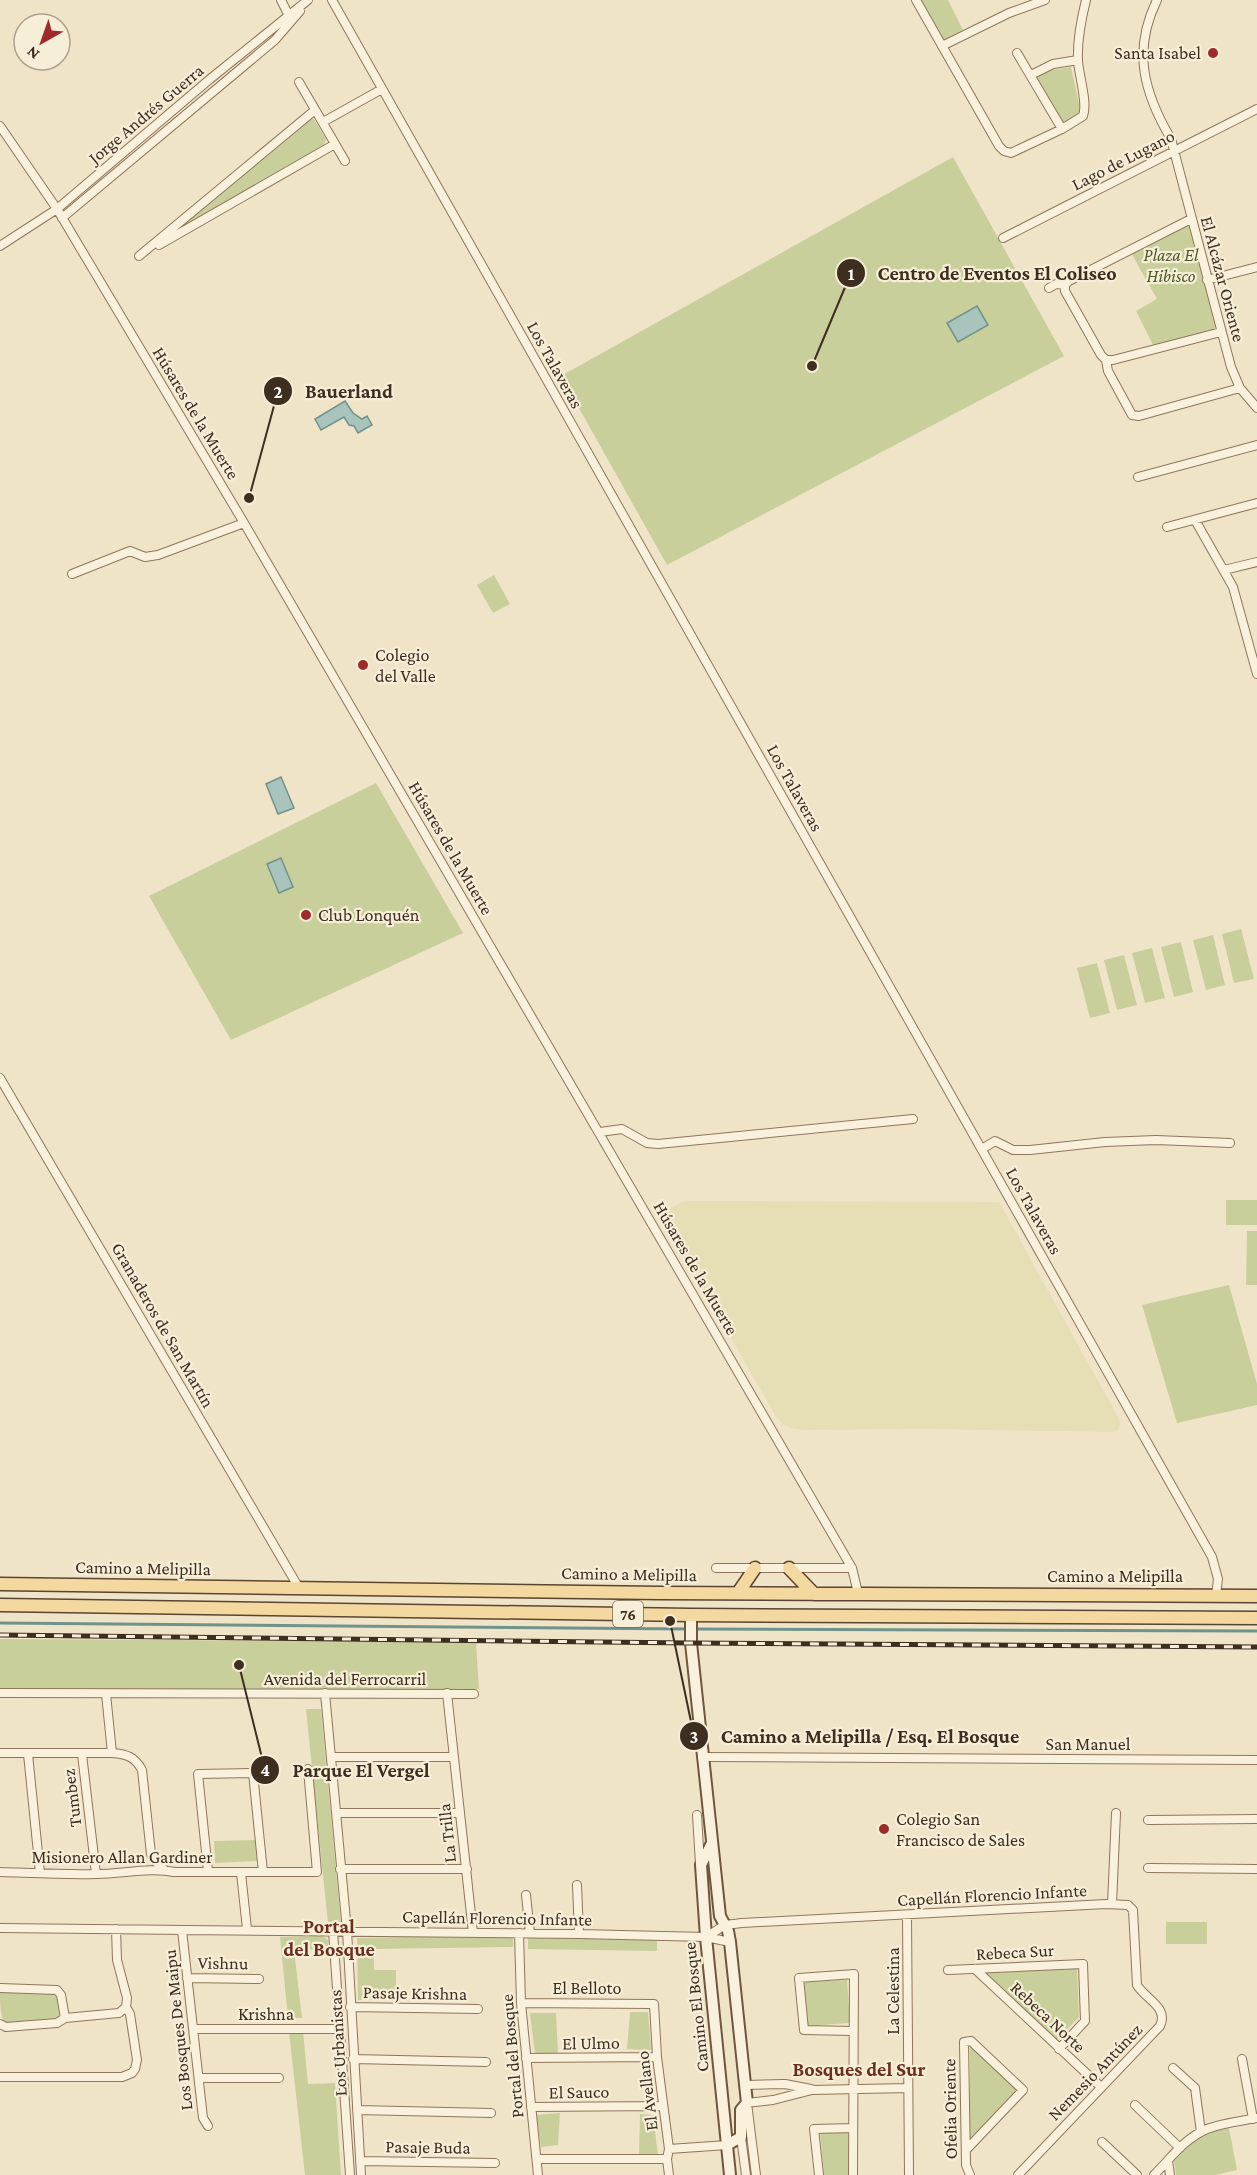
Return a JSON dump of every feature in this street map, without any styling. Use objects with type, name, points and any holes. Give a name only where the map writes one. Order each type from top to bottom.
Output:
[{"type":"main road","points":[[738,1593],[755,1568]]},
{"type":"main road","points":[[789,1568],[814,1594]]},
{"type":"main road","name":"Camino a Melipilla","points":[[0,1584],[814,1594],[1257,1596]]},
{"type":"main road","points":[[1215,1616],[1216,1595]]},
{"type":"main road","points":[[1242,1596],[1243,1618]]},
{"type":"main road","name":"76","points":[[0,1605],[691,1619],[1215,1616],[1257,1618]]},
{"type":"street","points":[[281,0],[289,16]]},
{"type":"street","name":"Jorge Andrés Guerra","points":[[0,246],[57,209],[210,79],[308,0]]},
{"type":"street","name":"Jorge Andrés Guerra","points":[[62,218],[275,40],[291,24],[308,0]]},
{"type":"street","name":"Los Talaveras","points":[[332,0],[1212,1557],[1218,1579],[1216,1595]]},
{"type":"street","points":[[916,0],[999,146],[1004,151],[1015,152],[1082,118],[1085,111],[1078,60],[1079,36],[1086,0]]},
{"type":"street","points":[[942,46],[1010,13],[1045,0]]},
{"type":"street","name":"El Alcázar Oriente","points":[[1156,0],[1146,30],[1143,51],[1144,72],[1151,100],[1171,139],[1231,367],[1240,388],[1257,408]]},
{"type":"street","points":[[1017,53],[1062,129]]},
{"type":"street","points":[[1031,75],[1053,64],[1078,60]]},
{"type":"street","points":[[299,82],[345,161]]},
{"type":"street","points":[[323,122],[382,89]]},
{"type":"street","name":"Lago de Lugano","points":[[1003,238],[1257,109]]},
{"type":"street","points":[[315,110],[139,256],[335,144]]},
{"type":"street","name":"Húsares de la Muerte","points":[[0,126],[57,209],[244,522],[852,1568],[858,1593]]},
{"type":"street","points":[[1191,219],[1069,281],[1065,285],[1065,291],[1102,357],[1106,360],[1111,361],[1221,332]]},
{"type":"street","points":[[1207,280],[1257,267]]},
{"type":"street","points":[[1049,288],[1056,284],[1065,285]]},
{"type":"street","points":[[1106,360],[1109,374],[1130,412],[1135,416],[1240,388]]},
{"type":"street","points":[[1138,477],[1257,445]]},
{"type":"street","points":[[1167,527],[1257,503]]},
{"type":"street","points":[[1195,520],[1235,594],[1257,674]]},
{"type":"street","points":[[72,574],[130,551],[145,557],[158,555],[244,522]]},
{"type":"street","points":[[1224,570],[1257,561]]},
{"type":"street","name":"Granaderos de San Martín","points":[[0,1078],[299,1588]]},
{"type":"street","points":[[600,1132],[622,1129],[647,1143],[658,1144],[912,1119]]},
{"type":"street","points":[[982,1149],[995,1141],[1013,1150],[1156,1140],[1230,1143]]},
{"type":"street","points":[[716,1568],[852,1568]]},
{"type":"street","points":[[691,1619],[702,1757],[720,1916],[730,1942],[756,2175]]},
{"type":"street","name":"Avenida del Ferrocarril","points":[[0,1693],[474,1694]]},
{"type":"street","name":"Los Urbanistas","points":[[324,1693],[347,1931],[361,2175]]},
{"type":"street","name":"La Trilla","points":[[447,1693],[473,1933]]},
{"type":"street","points":[[106,1694],[112,1753]]},
{"type":"street","points":[[0,1754],[112,1753],[129,1756],[142,1770],[151,1854],[164,1868]]},
{"type":"street","points":[[28,1754],[40,1873]]},
{"type":"street","name":"Tumbez","points":[[82,1754],[96,1874]]},
{"type":"street","points":[[331,1757],[454,1757]]},
{"type":"street","name":"San Manuel","points":[[702,1757],[1257,1760]]},
{"type":"street","name":"Misionero Allan Gardiner","points":[[0,1872],[96,1874],[154,1872],[164,1868],[174,1872],[317,1872],[308,1769]]},
{"type":"street","points":[[208,1871],[198,1774],[253,1773],[263,1872]]},
{"type":"street","points":[[336,1813],[460,1813]]},
{"type":"street","points":[[1112,1904],[1116,1813]]},
{"type":"street","name":"Camino El Bosque","points":[[697,1815],[706,1937],[730,2175]]},
{"type":"street","points":[[1148,1820],[1257,1820]]},
{"type":"street","points":[[700,1865],[712,1842]]},
{"type":"street","points":[[1148,1868],[1257,1869]]},
{"type":"street","points":[[340,1869],[466,1869]]},
{"type":"street","points":[[241,1873],[247,1929]]},
{"type":"street","points":[[577,1885],[579,1934]]},
{"type":"street","points":[[526,1895],[530,1934]]},
{"type":"street","name":"Capellán Florencio Infante","points":[[706,1937],[725,1925],[938,1912],[1112,1904],[1128,1905],[1133,1910],[1133,1914]]},
{"type":"street","name":"Nemesio Antúnez","points":[[1018,2175],[1162,2021],[1160,2009],[1137,1985],[1133,1914]]},
{"type":"street","name":"La Celestina","points":[[907,1915],[909,2175]]},
{"type":"street","name":"Capellán Florencio Infante","points":[[0,1928],[579,1934],[706,1937],[730,1942]]},
{"type":"street","points":[[0,2077],[127,2076],[135,2069],[137,2060],[130,2014],[126,2007],[127,1998],[117,1960],[116,1929]]},
{"type":"street","name":"Los Bosques De Maipu","points":[[182,1930],[203,2118],[208,2126]]},
{"type":"street","name":"Los Urbanistas","points":[[333,1931],[350,2175]]},
{"type":"street","name":"Portal del Bosque","points":[[519,1933],[521,2003],[538,2175]]},
{"type":"street","name":"Rebeca Sur","points":[[948,1970],[1083,1964],[1084,2021],[1059,2049]]},
{"type":"street","name":"Rebeca Norte","points":[[975,1969],[1101,2087]]},
{"type":"street","points":[[853,2031],[804,2031],[799,1978],[854,1974],[853,2175]]},
{"type":"street","name":"Vishnu","points":[[187,1978],[259,1979]]},
{"type":"street","points":[[0,1988],[57,1990],[61,1993],[65,2018]]},
{"type":"street","name":"El Belloto","points":[[521,2003],[654,2004]]},
{"type":"street","name":"El Avellano","points":[[654,2004],[657,2057],[669,2149],[667,2159],[669,2175]]},
{"type":"street","points":[[0,2024],[6,2027],[57,2023],[65,2018],[118,2013],[126,2007]]},
{"type":"street","name":"Pasaje Krishna","points":[[351,2007],[478,2009]]},
{"type":"street","name":"Krishna","points":[[193,2029],[339,2029]]},
{"type":"street","name":"Ofelia Oriente","points":[[966,2150],[1023,2090],[974,2042],[964,2042],[966,2168],[970,2175]]},
{"type":"street","name":"El Ulmo","points":[[526,2058],[657,2057]]},
{"type":"street","points":[[354,2059],[486,2062]]},
{"type":"street","points":[[1154,2175],[1180,2148],[1201,2132],[1216,2126],[1255,2119],[1242,2059]]},
{"type":"street","points":[[1173,2068],[1195,2088],[1201,2132]]},
{"type":"street","points":[[199,2078],[279,2078]]},
{"type":"street","points":[[746,2085],[784,2084],[812,2090]]},
{"type":"street","points":[[746,2175],[741,2137],[741,2110],[747,2103],[773,2100],[812,2090],[908,2088]]},
{"type":"street","points":[[1135,2105],[1180,2148]]},
{"type":"street","name":"El Sauco","points":[[531,2108],[663,2106]]},
{"type":"street","points":[[357,2110],[491,2113]]},
{"type":"street","points":[[819,2175],[814,2129],[853,2128]]},
{"type":"street","points":[[669,2149],[727,2145],[741,2137]]},
{"type":"street","points":[[1102,2142],[1137,2175]]},
{"type":"street","points":[[537,2159],[667,2159]]},
{"type":"street","name":"Pasaje Buda","points":[[360,2161],[495,2163]]},
{"type":"street","points":[[1168,2161],[1170,2175]]},
{"type":"shaded area","points":[[681,1202],[999,1202],[1118,1417],[1120,1424],[1118,1430],[1113,1432],[805,1430],[783,1424],[776,1416],[664,1222],[664,1212]]},
{"type":"green space","points":[[920,0],[948,0],[963,30],[941,41]]},
{"type":"green space","points":[[1071,67],[1080,108],[1078,115],[1062,125],[1036,77],[1051,70]]},
{"type":"green space","points":[[308,119],[314,119],[326,139],[324,145],[173,233]]},
{"type":"green space","points":[[953,157],[1064,356],[667,565],[561,376]]},
{"type":"green space","name":"Plaza El Hibisco","points":[[1190,222],[1219,330],[1154,347],[1136,311],[1157,299],[1130,251]]},
{"type":"green space","points":[[494,575],[510,604],[493,613],[477,585]]},
{"type":"green space","name":"Club Lonquén","points":[[376,783],[463,933],[231,1040],[149,896]]},
{"type":"green space","points":[[1241,929],[1254,979],[1234,983],[1222,934]]},
{"type":"green space","points":[[1213,935],[1225,985],[1206,990],[1193,940]]},
{"type":"green space","points":[[1181,942],[1193,992],[1174,997],[1161,947]]},
{"type":"green space","points":[[1152,948],[1165,998],[1145,1003],[1132,953]]},
{"type":"green space","points":[[1124,955],[1137,1005],[1117,1010],[1104,960]]},
{"type":"green space","points":[[1097,963],[1110,1013],[1090,1018],[1077,968]]},
{"type":"green space","points":[[1226,1200],[1257,1200],[1257,1225],[1226,1225]]},
{"type":"green space","points":[[1247,1231],[1257,1231],[1257,1285],[1246,1285]]},
{"type":"green space","points":[[1229,1285],[1257,1384],[1257,1405],[1177,1423],[1142,1305]]},
{"type":"green space","points":[[0,1639],[476,1642],[479,1689],[0,1689]]},
{"type":"green space","points":[[306,1709],[321,1709],[341,1925],[328,1924]]},
{"type":"green space","points":[[256,1840],[257,1861],[215,1863],[214,1841]]},
{"type":"green space","points":[[1166,1922],[1207,1922],[1207,1944],[1166,1944]]},
{"type":"green space","points":[[513,1935],[513,1947],[374,1949],[374,1970],[396,1970],[396,1999],[358,2000],[357,1938]]},
{"type":"green space","points":[[322,1936],[328,1940],[328,1949],[294,1950],[302,2018],[288,2018],[280,1937]]},
{"type":"green space","points":[[528,1937],[657,1939],[657,1951],[528,1949]]},
{"type":"green space","points":[[1077,1969],[1079,2017],[1056,2041],[984,1973]]},
{"type":"green space","points":[[847,1980],[850,2023],[806,2026],[804,1982]]},
{"type":"green space","points":[[0,1991],[56,1992],[59,1995],[61,2015],[58,2019],[5,2023],[1,2013]]},
{"type":"green space","points":[[630,2012],[648,2012],[651,2050],[627,2049]]},
{"type":"green space","points":[[530,2013],[556,2013],[558,2054],[535,2054]]},
{"type":"green space","points":[[303,2031],[308,2084],[335,2083],[341,2175],[305,2175],[289,2032]]},
{"type":"green space","points":[[970,2043],[1018,2089],[970,2139]]},
{"type":"green space","points":[[560,2113],[558,2145],[541,2147],[536,2115]]},
{"type":"green space","points":[[640,2114],[653,2115],[658,2155],[639,2155]]},
{"type":"green space","points":[[1229,2128],[1237,2170],[1215,2175],[1176,2175],[1174,2161],[1187,2148],[1204,2136]]},
{"type":"green space","points":[[820,2131],[848,2131],[848,2175],[824,2175]]},
{"type":"water","points":[[977,306],[988,325],[958,342],[947,323]]},
{"type":"water","points":[[345,401],[353,413],[362,419],[367,416],[372,425],[358,433],[344,417],[321,430],[315,419]]},
{"type":"water","points":[[281,777],[294,808],[278,814],[266,784]]},
{"type":"water","points":[[281,858],[293,887],[279,893],[267,864]]},
{"type":"waterway","points":[[0,1623],[688,1629]]},
{"type":"waterway","points":[[695,1629],[1257,1631]]},
{"type":"railway","points":[[0,1635],[1257,1647]]},
{"type":"place","name":"Santa Isabel","points":[[1213,53]]},
{"type":"place","name":"Centro de Eventos El Coliseo","points":[[812,366]]},
{"type":"place","name":"Bauerland","points":[[249,498]]},
{"type":"place","name":"Colegio del Valle","points":[[363,665]]},
{"type":"place","name":"Club Lonquén","points":[[306,915]]},
{"type":"place","name":"Camino a Melipilla / Esq. El Bosque","points":[[670,1621]]},
{"type":"place","name":"Parque El Vergel","points":[[239,1665]]},
{"type":"place","name":"Colegio San Francisco de Sales","points":[[884,1829]]},
{"type":"district","name":"Portal del Bosque","points":[[329,1938]]},
{"type":"district","name":"Bosques del Sur","points":[[859,2069]]}]
